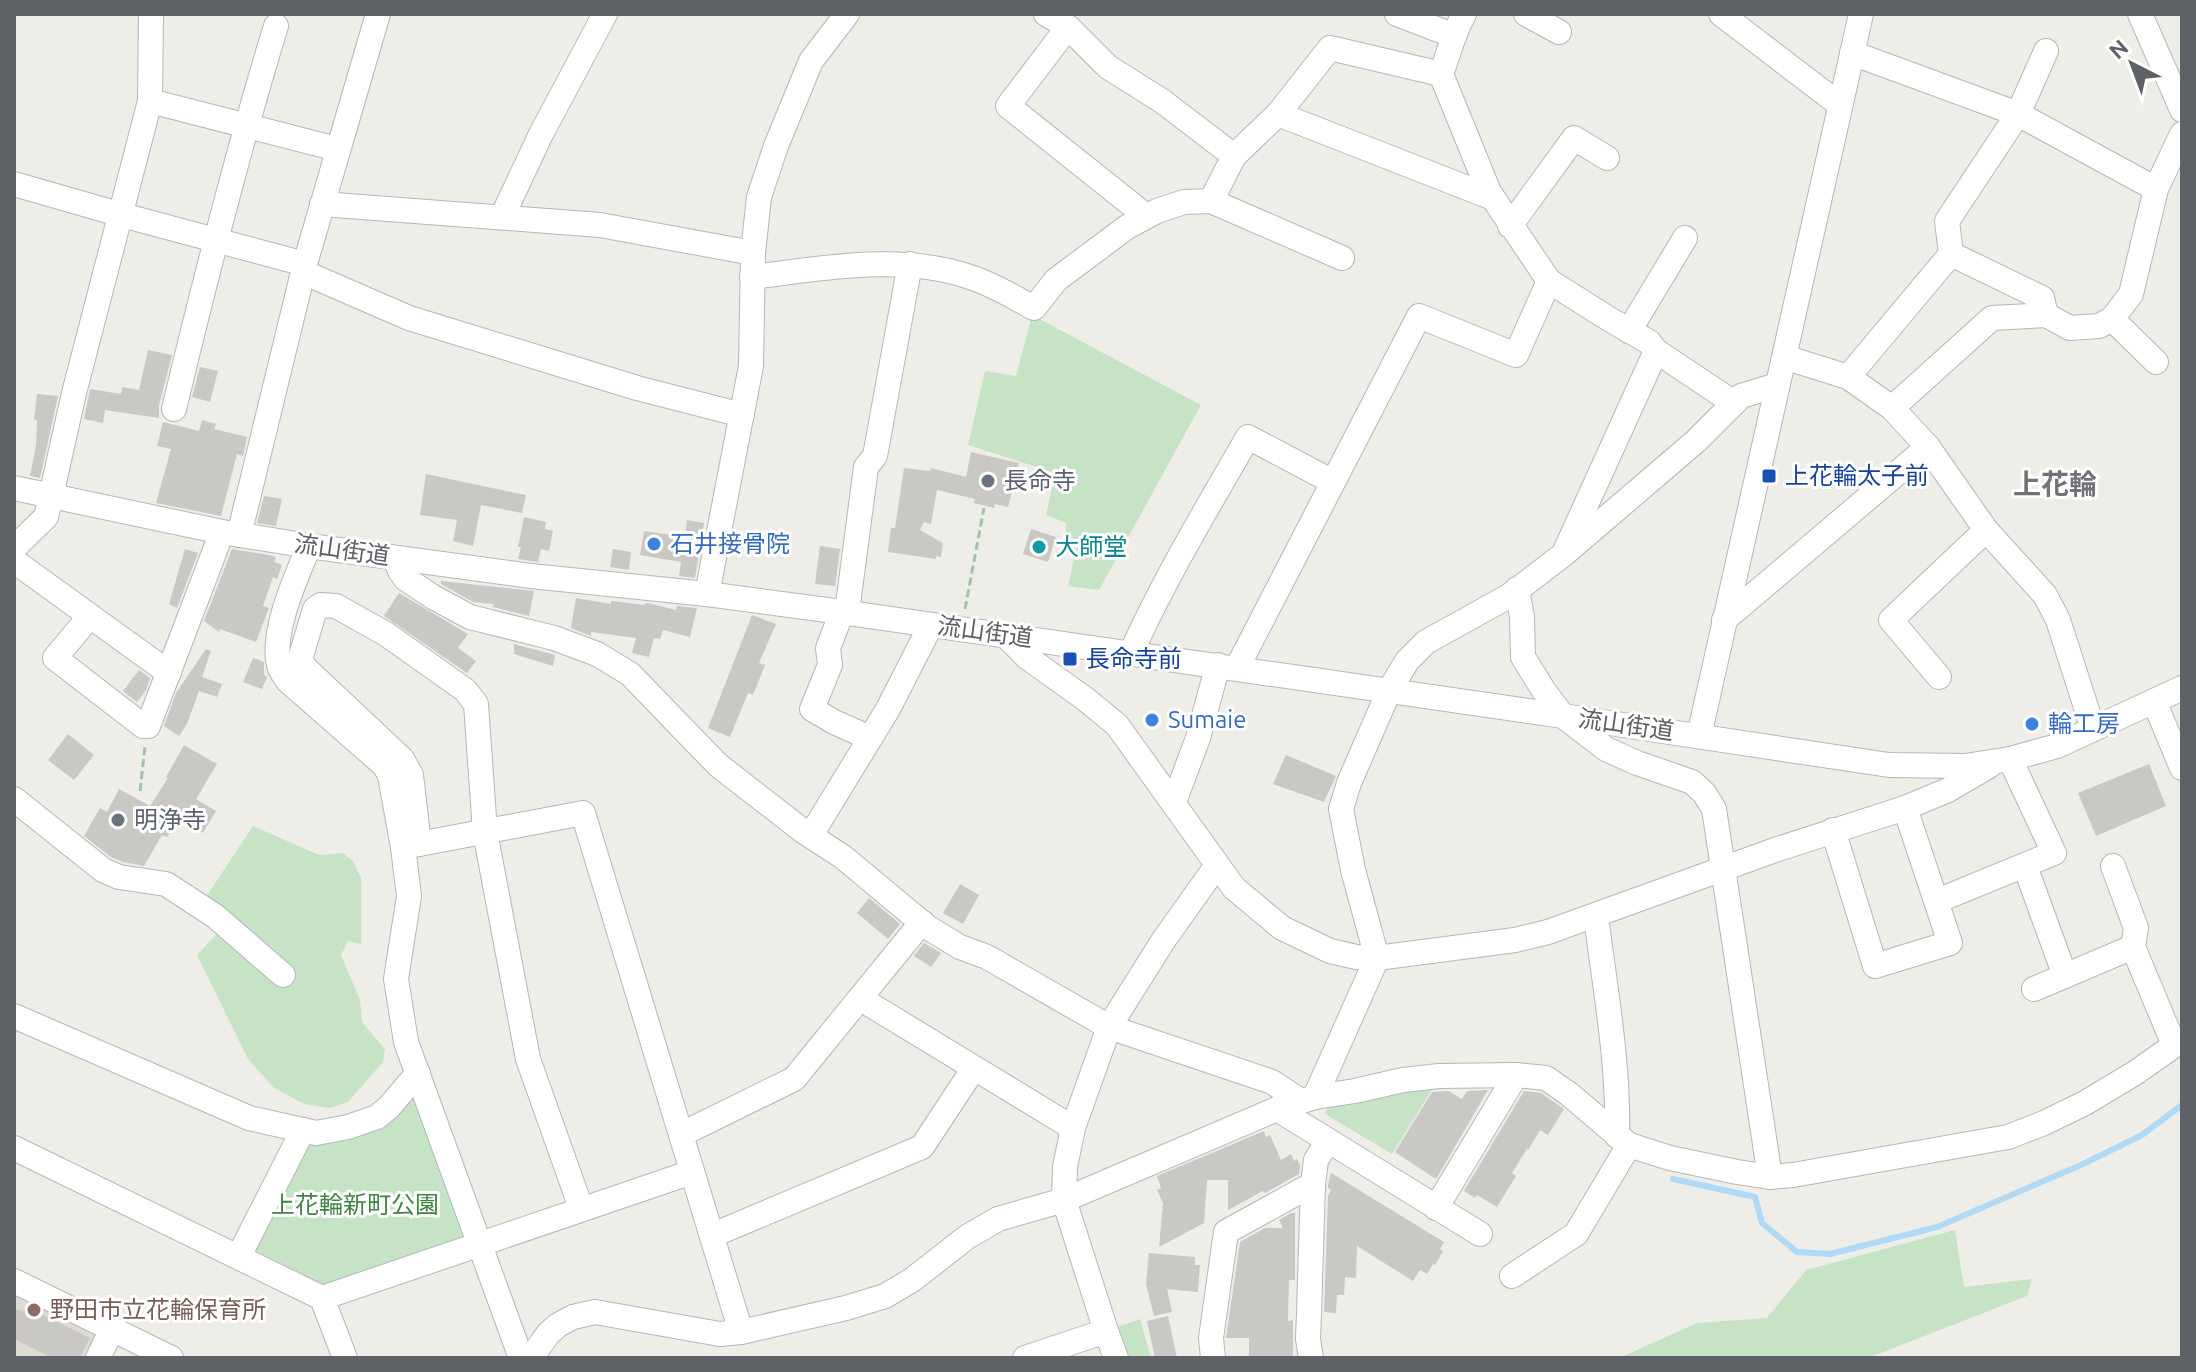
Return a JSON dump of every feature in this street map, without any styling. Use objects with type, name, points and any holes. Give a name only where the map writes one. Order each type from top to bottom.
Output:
[{"type":"street","points":[[14,548],[46,517],[74,393],[150,101],[151,14]]},
{"type":"street","points":[[90,616],[55,658],[143,726],[148,726],[231,534],[337,149],[378,14]]},
{"type":"street","points":[[502,217],[541,134],[605,14]]},
{"type":"street","points":[[707,594],[751,366],[752,265],[759,197],[811,61],[847,14]]},
{"type":"street","points":[[1046,14],[1068,27],[1108,67],[1162,101],[1234,156]]},
{"type":"street","points":[[1397,14],[1458,24],[1441,74],[1493,198],[1549,281],[1649,342],[1656,351],[1734,403]]},
{"type":"street","points":[[1526,14],[1559,32]]},
{"type":"street","points":[[1721,14],[1840,105]]},
{"type":"street","points":[[1699,736],[1861,14]]},
{"type":"street","points":[[2140,14],[2182,110]]},
{"type":"street","points":[[174,409],[214,240],[276,26]]},
{"type":"street","points":[[1068,27],[1008,106],[1146,216]]},
{"type":"street","points":[[1211,201],[1234,156],[1278,114],[1330,48],[1441,74]]},
{"type":"street","points":[[1848,377],[1951,254],[1947,221],[2018,114],[2046,51]]},
{"type":"street","points":[[1852,53],[2018,114],[2156,189]]},
{"type":"street","points":[[150,101],[337,149]]},
{"type":"street","points":[[1278,114],[1493,198]]},
{"type":"street","points":[[1892,408],[1992,318],[2046,315],[2070,328],[2099,326],[2112,319],[2131,294],[2156,189],[2182,134]]},
{"type":"street","points":[[1510,226],[1574,138],[1607,158]]},
{"type":"street","points":[[14,184],[304,268],[409,318],[637,388],[742,415]]},
{"type":"street","points":[[322,204],[600,225],[752,265],[829,267],[910,264],[973,278],[1034,308],[1056,280],[1127,227],[1146,216],[1184,202],[1211,201],[1342,258]]},
{"type":"street","points":[[1629,331],[1685,238]]},
{"type":"street","points":[[1951,254],[2042,298],[2046,315]]},
{"type":"street","points":[[870,738],[812,709],[830,665],[828,648],[844,612],[866,467],[875,456],[910,264]]},
{"type":"street","points":[[1174,802],[1228,667],[1333,482],[1419,316],[1516,355],[1549,281]]},
{"type":"street","points":[[2112,319],[2156,362]]},
{"type":"street","points":[[1564,554],[1656,351]]},
{"type":"street","points":[[1784,357],[1848,377],[1892,408],[1928,447],[1986,530],[2045,595],[2058,620],[2093,729]]},
{"type":"street","points":[[1308,1099],[1377,958],[1353,870],[1341,809],[1389,691],[1407,661],[1426,642],[1517,589],[1564,554],[1696,441],[1741,396],[1777,385]]},
{"type":"street","points":[[1131,653],[1154,602],[1248,437],[1333,482]]},
{"type":"street","points":[[1724,620],[1928,447]]},
{"type":"street","name":"流山街道","points":[[14,488],[231,534],[309,546],[1004,634],[1889,765],[1935,767],[2002,761],[2057,746],[2182,688]]},
{"type":"street","points":[[1939,677],[1891,620],[1986,530]]},
{"type":"street","points":[[309,546],[283,618],[277,648],[279,668],[288,681],[385,766],[411,846]]},
{"type":"street","points":[[395,558],[406,579],[470,617],[554,638],[597,654],[630,674],[718,765],[781,815],[843,857],[922,922],[960,947],[987,957],[1109,1027],[1272,1082],[1308,1099]]},
{"type":"street","points":[[14,561],[169,673]]},
{"type":"street","points":[[1517,589],[1522,617],[1523,657],[1563,716],[1606,749],[1692,782],[1714,809],[1770,1177]]},
{"type":"street","points":[[521,1358],[406,1042],[396,979],[409,896],[411,775],[402,759],[303,666],[301,656],[315,609],[321,605],[336,606],[386,634],[465,690],[476,704],[485,832],[528,1059],[581,1208]]},
{"type":"street","points":[[811,835],[888,709],[931,625]]},
{"type":"street","points":[[1004,634],[1028,658],[1117,725],[1234,888],[1282,928],[1330,951],[1377,958],[1515,940],[1548,932],[1833,830],[1905,808],[1948,790],[2002,761],[2054,853],[1937,901]]},
{"type":"street","points":[[2154,701],[2182,768]]},
{"type":"street","points":[[14,799],[103,870],[119,877],[166,884],[215,916],[283,975]]},
{"type":"street","points":[[1833,830],[1875,966],[1950,943],[1905,808]]},
{"type":"street","points":[[411,846],[583,813],[741,1332]]},
{"type":"street","points":[[1116,1358],[1064,1200],[1065,1167],[1073,1128],[1109,1027],[1163,941],[1217,865]]},
{"type":"street","points":[[2025,866],[2065,976]]},
{"type":"street","points":[[531,1358],[558,1325],[573,1317],[595,1312],[720,1334],[846,1308],[885,1296],[912,1280],[967,1237],[998,1219],[1064,1200],[1277,1109],[1308,1099],[1403,1080],[1439,1076],[1516,1075],[1546,1078],[1623,1141],[1670,1158],[1770,1177],[2008,1137],[2085,1103],[2178,1043],[2133,947],[2136,928],[2113,866]]},
{"type":"street","points":[[1512,1276],[1576,1234],[1623,1141],[1596,916]]},
{"type":"street","points":[[682,1134],[794,1079],[922,922]]},
{"type":"street","points":[[2034,989],[2133,947]]},
{"type":"street","points":[[861,999],[1073,1128]]},
{"type":"street","points":[[14,1016],[249,1118],[316,1133],[377,1117],[418,1073]]},
{"type":"street","points":[[713,1235],[922,1147],[974,1068]]},
{"type":"street","points":[[1436,1208],[1516,1075]]},
{"type":"street","points":[[1277,1109],[1480,1234]]},
{"type":"street","points":[[239,1256],[303,1130]]},
{"type":"street","points":[[1311,1358],[1308,1339],[1313,1184],[1316,1160],[1328,1141]]},
{"type":"street","points":[[14,1148],[322,1298],[345,1358]]},
{"type":"street","points":[[322,1298],[692,1172]]},
{"type":"street","points":[[1213,1358],[1211,1338],[1226,1232],[1313,1184]]},
{"type":"street","points":[[14,1281],[171,1358]]},
{"type":"street","points":[[98,1358],[112,1329]]},
{"type":"street","points":[[1025,1358],[1106,1331]]},
{"type":"path","points":[[961,629],[984,508]]},
{"type":"path","points":[[140,791],[148,726]]},
{"type":"shaded area","name":"野田市立花輪保育所","points":[[14,1290],[94,1330],[98,1339],[88,1358],[14,1358]]},
{"type":"green space","points":[[1032,315],[1201,405],[1099,590],[1068,586],[1078,541],[1066,535],[1066,523],[1046,515],[1055,473],[968,445],[985,371],[1016,376]]},
{"type":"green space","points":[[253,826],[319,855],[343,853],[353,861],[361,878],[361,944],[348,941],[341,955],[360,1000],[362,1022],[385,1049],[383,1062],[348,1102],[330,1108],[304,1104],[274,1088],[248,1059],[197,955],[229,921],[204,900]]},
{"type":"green space","points":[[1436,1083],[1392,1154],[1325,1114],[1329,1102]]},
{"type":"green space","name":"上花輪新町公園","points":[[411,1093],[418,1094],[467,1232],[462,1241],[325,1286],[257,1255],[253,1246],[306,1145],[344,1138]]},
{"type":"green space","points":[[1955,1230],[1964,1287],[2032,1279],[2027,1296],[1868,1358],[1619,1358],[1697,1323],[1767,1318],[1806,1270]]},
{"type":"green space","points":[[1140,1319],[1151,1358],[1120,1358],[1111,1335],[1120,1326]]},
{"type":"building","points":[[148,350],[172,355],[159,405],[159,418],[105,410],[103,423],[84,419],[90,389],[121,394],[122,387],[139,390]]},
{"type":"building","points":[[200,367],[218,371],[210,402],[192,397]]},
{"type":"building","points":[[37,394],[58,396],[40,478],[30,476],[36,445],[37,420],[34,420]]},
{"type":"building","points":[[202,420],[216,424],[214,429],[247,437],[243,456],[237,454],[221,516],[156,503],[171,449],[157,446],[163,422],[199,431]]},
{"type":"building","points":[[971,452],[1019,463],[1008,507],[995,504],[994,508],[974,503],[975,499],[937,490],[931,524],[924,522],[920,530],[943,543],[941,557],[936,556],[936,559],[888,552],[904,468],[930,471],[931,468],[966,477]]},
{"type":"building","points":[[426,474],[526,495],[522,513],[481,505],[473,546],[453,541],[457,520],[420,515]]},
{"type":"building","points":[[264,496],[282,499],[276,526],[257,523]]},
{"type":"building","points":[[524,517],[546,522],[545,529],[553,531],[549,551],[541,549],[538,562],[518,559]]},
{"type":"building","points":[[687,520],[704,523],[695,578],[679,576],[681,562],[640,555],[644,531],[685,537]]},
{"type":"building","points":[[1031,529],[1056,537],[1048,562],[1023,554]]},
{"type":"building","points":[[820,546],[840,549],[835,586],[815,584]]},
{"type":"building","points":[[185,549],[198,553],[177,608],[169,604]]},
{"type":"building","points":[[232,549],[276,557],[274,562],[282,565],[277,579],[273,577],[263,606],[269,608],[256,642],[220,629],[219,632],[204,621]]},
{"type":"building","points":[[613,549],[631,552],[629,570],[610,567]]},
{"type":"building","points":[[441,581],[534,591],[529,616],[493,607],[494,604],[473,602],[441,584]]},
{"type":"building","points":[[399,593],[468,634],[458,648],[476,661],[467,673],[384,616]]},
{"type":"building","points":[[576,598],[611,604],[611,601],[648,603],[676,610],[677,606],[697,608],[690,637],[663,630],[660,639],[654,638],[649,657],[632,653],[636,638],[591,632],[591,636],[571,628]]},
{"type":"building","points":[[752,615],[776,624],[759,663],[765,665],[753,695],[748,693],[730,737],[708,728]]},
{"type":"building","points":[[514,644],[555,655],[553,666],[514,654]]},
{"type":"building","points":[[206,649],[211,651],[202,677],[222,684],[217,697],[199,691],[187,724],[179,736],[164,726],[176,693]]},
{"type":"building","points":[[253,658],[264,662],[264,675],[267,677],[262,689],[243,682]]},
{"type":"building","points":[[139,670],[150,678],[137,702],[123,691]]},
{"type":"building","points":[[68,734],[94,755],[74,780],[48,760]]},
{"type":"building","points":[[184,745],[217,764],[196,799],[216,811],[203,833],[179,818],[167,837],[162,835],[144,866],[111,857],[84,836],[100,808],[107,812],[119,789],[150,806]]},
{"type":"building","points":[[1286,755],[1336,776],[1324,802],[1273,784]]},
{"type":"building","points":[[2149,764],[2166,806],[2096,836],[2078,793]]},
{"type":"building","points":[[960,884],[979,895],[963,924],[943,913]]},
{"type":"building","points":[[869,898],[900,924],[888,939],[857,913]]},
{"type":"building","points":[[924,943],[941,953],[931,967],[914,956]]},
{"type":"building","points":[[1488,1090],[1436,1179],[1395,1152],[1432,1092],[1448,1091],[1462,1099],[1467,1091]]},
{"type":"building","points":[[1524,1091],[1541,1093],[1564,1109],[1548,1135],[1540,1130],[1527,1149],[1512,1173],[1516,1176],[1497,1207],[1464,1191]]},
{"type":"building","points":[[1264,1131],[1266,1137],[1270,1135],[1281,1160],[1291,1154],[1294,1161],[1297,1159],[1299,1174],[1228,1210],[1228,1180],[1207,1180],[1204,1223],[1159,1247],[1163,1203],[1157,1190],[1161,1188],[1157,1176]]},
{"type":"building","points":[[1331,1173],[1444,1242],[1435,1265],[1427,1274],[1420,1270],[1413,1281],[1357,1246],[1356,1278],[1345,1277],[1344,1295],[1337,1295],[1336,1313],[1324,1312]]},
{"type":"building","points":[[1295,1213],[1295,1280],[1289,1280],[1288,1321],[1293,1320],[1293,1358],[1249,1358],[1249,1338],[1226,1338],[1240,1242],[1265,1228],[1283,1228],[1279,1220]]},
{"type":"building","points":[[1149,1253],[1195,1257],[1195,1265],[1200,1265],[1198,1292],[1167,1289],[1172,1312],[1154,1316],[1146,1284]]},
{"type":"building","name":"野田市立花輪保育所","points":[[26,1306],[90,1338],[80,1358],[52,1358],[14,1339],[14,1308],[23,1312]]},
{"type":"building","points":[[1168,1316],[1177,1358],[1155,1358],[1147,1321]]},
{"type":"waterway","points":[[1673,1179],[1755,1197],[1762,1223],[1797,1252],[1830,1254],[1937,1227],[2142,1135],[2182,1105]]},
{"type":"place","name":"上花輪太子前","points":[[1769,476]]},
{"type":"place","name":"長命寺","points":[[988,481]]},
{"type":"place","name":"石井接骨院","points":[[654,544]]},
{"type":"place","name":"大師堂","points":[[1039,547]]},
{"type":"place","name":"長命寺前","points":[[1070,659]]},
{"type":"place","name":"Sumaie","points":[[1152,720]]},
{"type":"place","name":"輪工房","points":[[2032,724]]},
{"type":"place","name":"明浄寺","points":[[118,820]]},
{"type":"place","name":"野田市立花輪保育所","points":[[34,1310]]},
{"type":"district","name":"上花輪","points":[[2055,484]]}]
